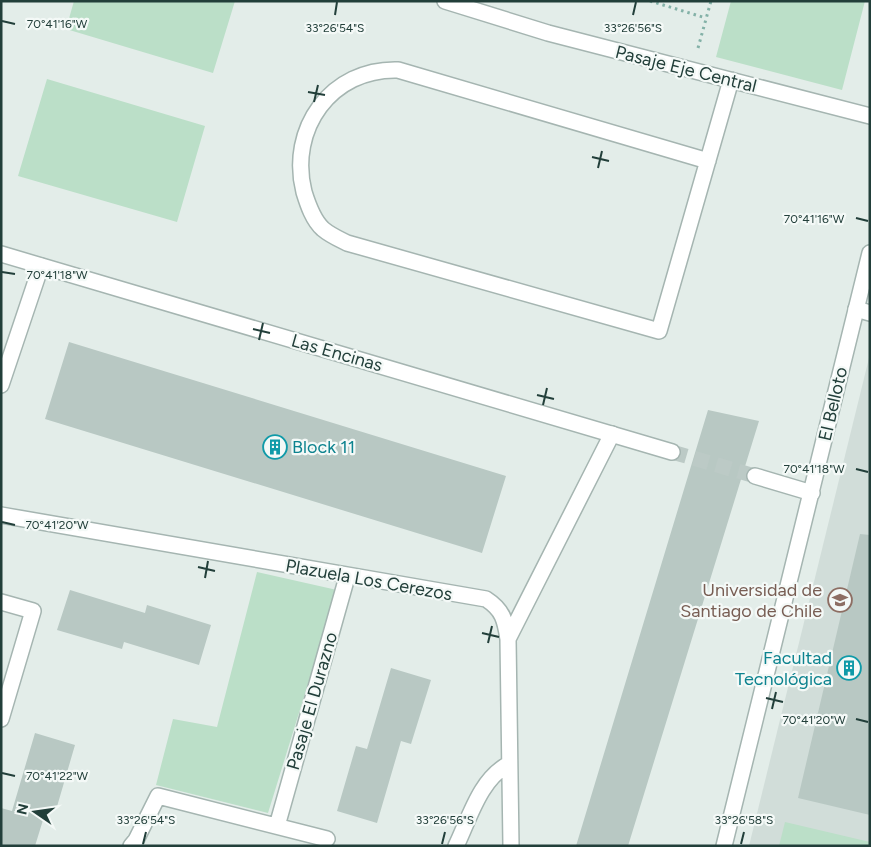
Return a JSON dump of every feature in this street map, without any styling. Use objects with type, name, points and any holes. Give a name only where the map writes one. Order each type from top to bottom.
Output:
[{"type":"street","name":"Pasaje Eje Central","points":[[445,1],[548,33],[870,116]]},
{"type":"street","points":[[708,161],[398,70],[380,69],[360,74],[338,86],[318,107],[302,145],[301,178],[308,206],[323,229],[347,243],[659,332],[708,161],[731,80]]},
{"type":"street","name":"El Belloto","points":[[724,846],[812,493],[863,311],[870,253]]},
{"type":"street","name":"Las Encinas","points":[[1,254],[672,452]]},
{"type":"street","points":[[1,385],[41,266]]},
{"type":"street","points":[[508,639],[612,434]]},
{"type":"street","points":[[755,476],[812,493]]},
{"type":"street","name":"Plazuela Los Cerezos","points":[[1,515],[486,599],[497,606],[505,618],[508,639],[510,846]]},
{"type":"street","name":"Pasaje El Durazno","points":[[277,826],[347,576]]},
{"type":"street","points":[[1,602],[32,611],[1,719]]},
{"type":"street","points":[[456,846],[486,784],[500,769],[510,764]]},
{"type":"street","points":[[131,846],[136,840],[158,796],[327,839]]},
{"type":"path","points":[[650,1],[706,18]]},
{"type":"path","points":[[692,70],[711,1]]},
{"type":"shaded area","name":"Universidad de Santiago de Chile","points":[[870,354],[870,846],[749,846]]},
{"type":"green space","points":[[74,1],[235,1],[213,73],[66,29]]},
{"type":"green space","points":[[731,1],[865,1],[842,90],[716,57]]},
{"type":"green space","points":[[47,79],[205,126],[177,222],[18,176]]},
{"type":"green space","points":[[257,572],[337,590],[268,813],[156,785],[173,719],[217,727]]},
{"type":"green space","points":[[785,822],[870,842],[870,846],[779,846]]},
{"type":"building","name":"Block 11","points":[[69,342],[506,476],[482,553],[45,419]]},
{"type":"building","points":[[708,410],[759,421],[628,846],[576,846]]},
{"type":"building","name":"Facultad Tecnológica","points":[[860,534],[870,535],[870,815],[798,798]]},
{"type":"building","points":[[70,590],[145,613],[147,605],[211,625],[199,665],[124,642],[122,649],[57,630]]},
{"type":"building","points":[[391,668],[431,680],[411,744],[401,741],[377,823],[337,811],[356,746],[367,749]]},
{"type":"building","points":[[35,733],[75,745],[56,810],[47,807],[35,846],[1,846],[1,808],[12,811]]},
{"type":"tunnel","points":[[672,452],[755,476]]},
{"type":"place","name":"Block 11","points":[[275,447]]},
{"type":"place","name":"Universidad de Santiago de Chile","points":[[840,600]]},
{"type":"place","name":"Facultad Tecnológica","points":[[849,668]]}]
